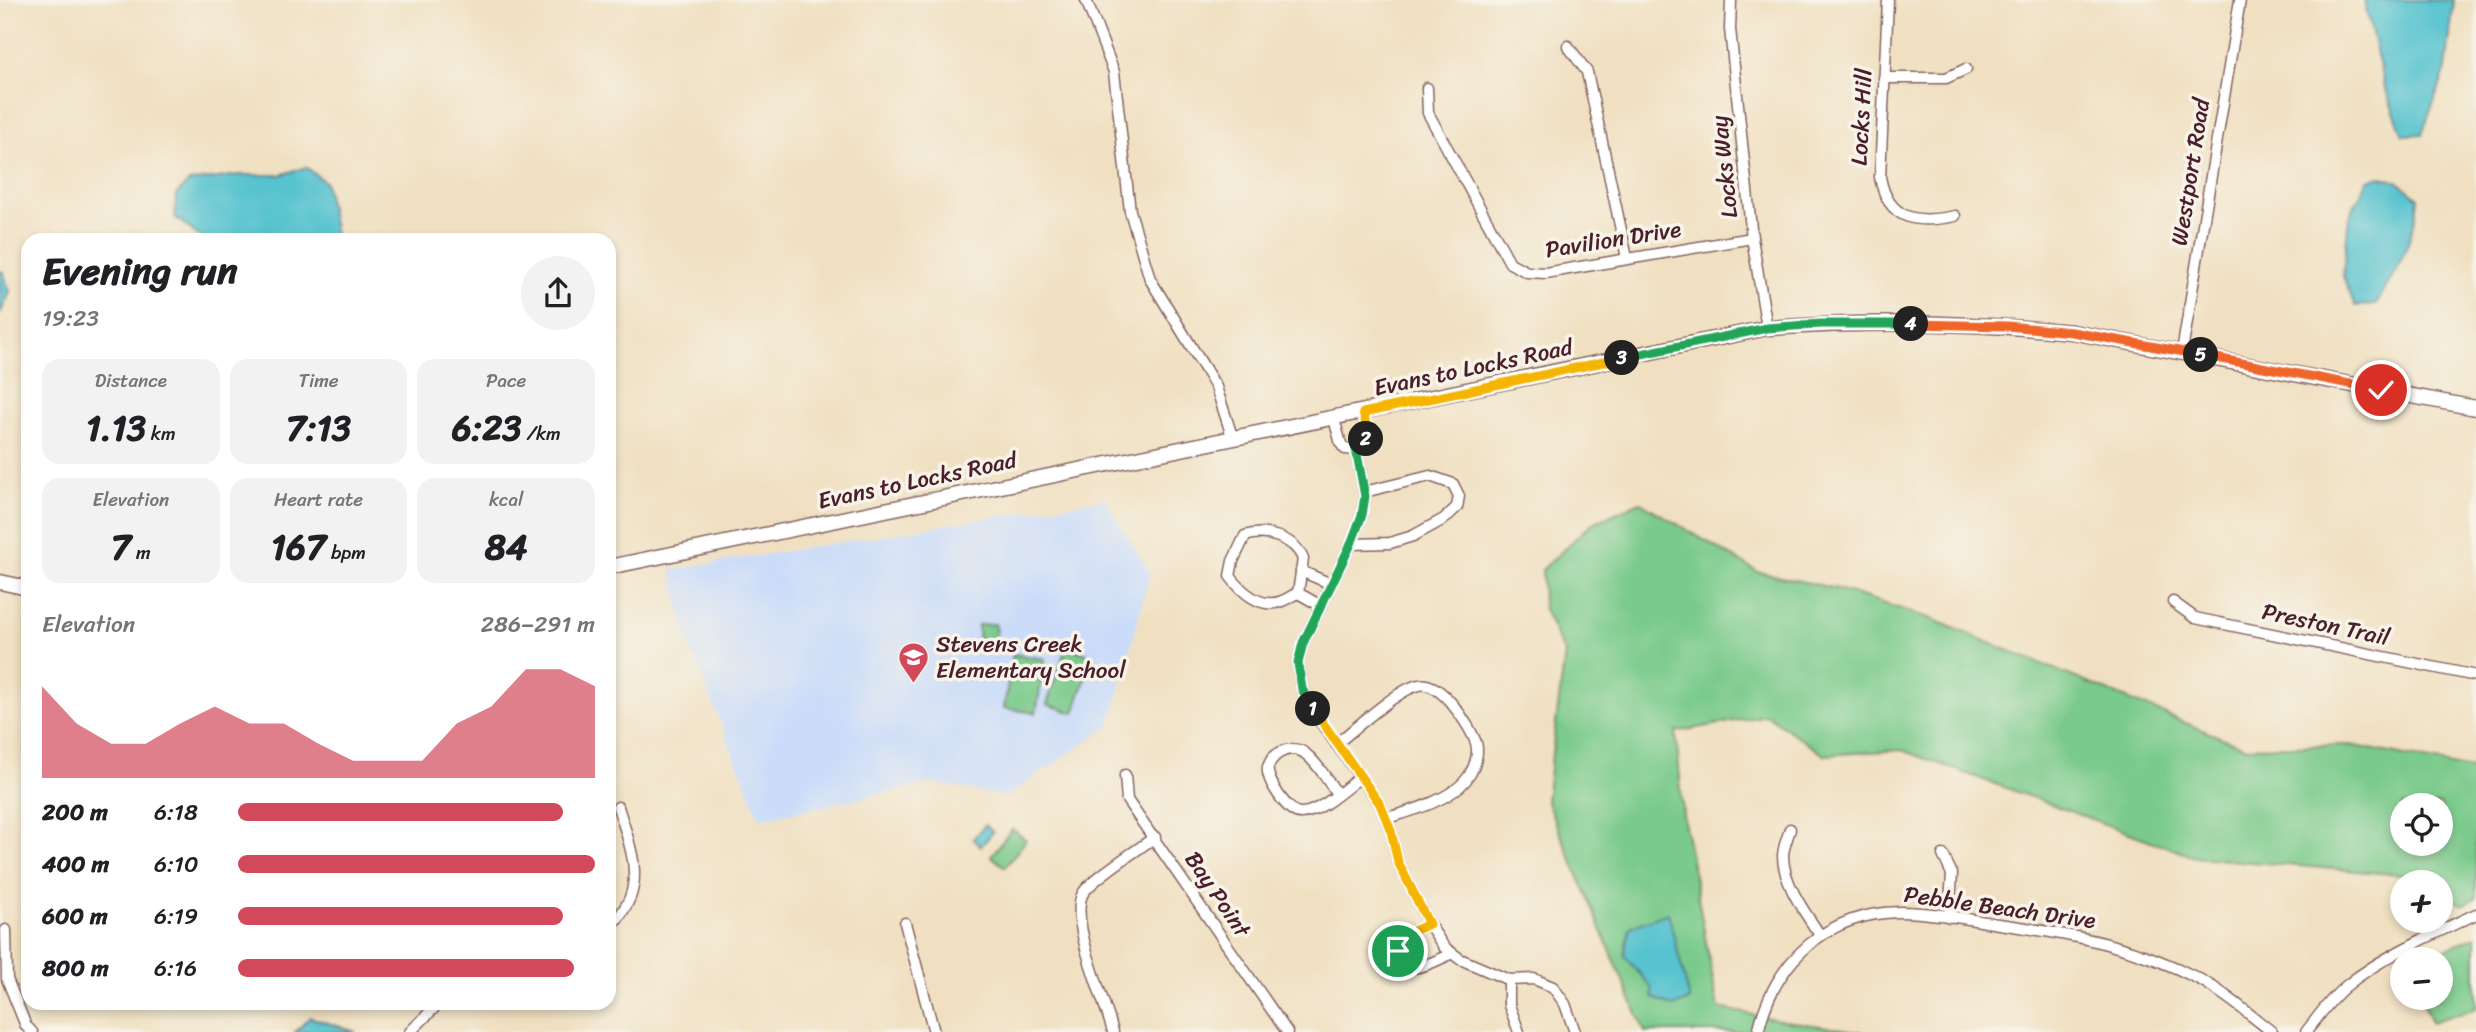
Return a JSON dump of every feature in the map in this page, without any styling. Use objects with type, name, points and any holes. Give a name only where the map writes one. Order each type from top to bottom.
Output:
[{"type":"street","points":[[1086,0],[1114,72],[1129,211],[1150,279],[1216,387],[1233,439]]},
{"type":"street","name":"Locks Way","points":[[1731,0],[1730,29],[1752,238],[1767,328]]},
{"type":"street","name":"Locks Hill","points":[[1888,0],[1880,177],[1882,193],[1900,214],[1919,220],[1955,216]]},
{"type":"street","name":"Westport Road","points":[[2182,352],[2240,0]]},
{"type":"street","points":[[1568,46],[1587,72],[1627,258]]},
{"type":"street","points":[[1884,78],[1946,78],[1966,69]]},
{"type":"street","name":"Pavilion Drive","points":[[1427,88],[1428,113],[1510,263],[1527,272],[1545,273],[1752,238]]},
{"type":"street","name":"Evans to Locks Road","points":[[616,566],[1767,328],[1821,324],[2007,326],[2072,332],[2476,408]]},
{"type":"street","points":[[1334,419],[1340,444],[1345,449],[1356,449],[1366,440],[1367,428],[1363,413]]},
{"type":"street","points":[[1356,449],[1364,492],[1362,515],[1351,544],[1303,643],[1298,663],[1302,689],[1336,744],[1380,804],[1391,831],[1398,862],[1429,924],[1444,947],[1460,959],[1509,980],[1534,979],[1553,987],[1564,1004],[1574,1032]]},
{"type":"street","points":[[1351,544],[1390,543],[1413,536],[1444,519],[1457,507],[1459,496],[1453,484],[1430,476],[1364,492]]},
{"type":"street","points":[[1254,533],[1280,538],[1294,546],[1303,559],[1298,593],[1281,602],[1268,604],[1251,597],[1238,587],[1230,576],[1239,546],[1245,536],[1254,533]]},
{"type":"street","points":[[1301,571],[1331,584]]},
{"type":"street","points":[[0,582],[21,586]]},
{"type":"street","points":[[1298,593],[1321,606]]},
{"type":"street","name":"Preston Trail","points":[[2173,601],[2195,618],[2476,676]]},
{"type":"street","points":[[1336,744],[1398,695],[1420,684],[1444,693],[1455,708],[1476,743],[1477,752],[1469,776],[1452,792],[1414,811],[1386,818]]},
{"type":"street","points":[[1337,794],[1307,754],[1296,748],[1287,749],[1274,758],[1268,768],[1268,777],[1275,788],[1289,809],[1298,814],[1313,811],[1337,794],[1360,777]]},
{"type":"street","name":"Bay Point","points":[[1125,775],[1127,800],[1287,1032]]},
{"type":"street","points":[[616,921],[629,902],[636,876],[618,807]]},
{"type":"street","points":[[1790,829],[1783,856],[1790,885],[1820,935]]},
{"type":"street","points":[[1113,1032],[1083,937],[1079,915],[1083,894],[1094,882],[1155,837]]},
{"type":"street","points":[[1943,855],[1952,874],[1949,917]]},
{"type":"street","name":"Pebble Beach Drive","points":[[1758,1032],[1767,1001],[1783,971],[1804,948],[1820,935],[1865,916],[1903,912],[2041,930],[2125,947],[2199,979],[2273,1032]]},
{"type":"street","points":[[2306,1032],[2333,998],[2357,977],[2476,914]]},
{"type":"street","points":[[905,923],[934,1032]]},
{"type":"street","points":[[1429,924],[1406,935],[1398,945],[1401,960],[1417,968],[1427,966],[1452,953]]},
{"type":"street","points":[[6,930],[7,979],[26,1026],[32,1032]]},
{"type":"street","points":[[1509,980],[1509,1005],[1519,1032]]},
{"type":"street","points":[[410,1032],[432,1010]]},
{"type":"shaded area","name":"Stevens Creek Elementary School","points":[[1105,499],[1150,573],[1110,726],[1006,797],[933,783],[760,819],[688,643],[671,570]]},
{"type":"green space","points":[[1640,502],[1758,572],[1842,590],[1929,618],[2244,747],[2350,745],[2476,770],[2476,898],[2463,905],[2453,900],[2453,870],[2390,870],[2390,874],[2195,857],[1902,750],[1824,755],[1767,715],[1676,732],[1683,815],[1718,1008],[1863,1032],[1645,1032],[1546,800],[1565,654],[1543,607],[1542,570],[1591,524]]},
{"type":"green space","points":[[995,624],[997,650],[979,651],[978,625]]},
{"type":"green space","points":[[1066,647],[1093,656],[1074,713],[1047,704]]},
{"type":"green space","points":[[1013,654],[1045,659],[1036,713],[1004,708]]},
{"type":"green space","points":[[1012,829],[1026,840],[1005,867],[991,856]]},
{"type":"green space","points":[[2476,936],[2476,1008],[2431,1022],[2426,1010],[2453,1010],[2451,947]]},
{"type":"water","points":[[2364,0],[2454,0],[2446,69],[2422,134],[2403,135],[2385,88]]},
{"type":"water","points":[[306,167],[325,182],[335,233],[195,233],[175,217],[176,195],[189,182],[239,175],[280,175]]},
{"type":"water","points":[[2380,176],[2398,182],[2418,198],[2416,213],[2404,254],[2375,305],[2355,306],[2343,276],[2349,217],[2368,180]]},
{"type":"water","points":[[0,271],[3,272],[10,292],[0,314]]},
{"type":"water","points":[[985,825],[993,832],[981,846],[973,839]]},
{"type":"water","points":[[1668,913],[1690,1000],[1673,1007],[1652,997],[1652,988],[1624,955],[1630,927]]},
{"type":"water","points":[[310,1017],[356,1032],[295,1032]]},
{"type":"place","name":"Stevens Creek Elementary School","points":[[913,684]]},
{"type":"route","points":[[1398,951],[1398,945],[1406,935],[1429,924],[1398,862],[1391,831],[1380,804],[1322,724],[1302,689],[1298,663],[1303,643],[1351,544],[1362,515],[1365,496],[1356,449],[1366,440],[1367,428],[1363,413],[1767,328],[1821,324],[2007,326],[2072,332],[2381,390]]}]
